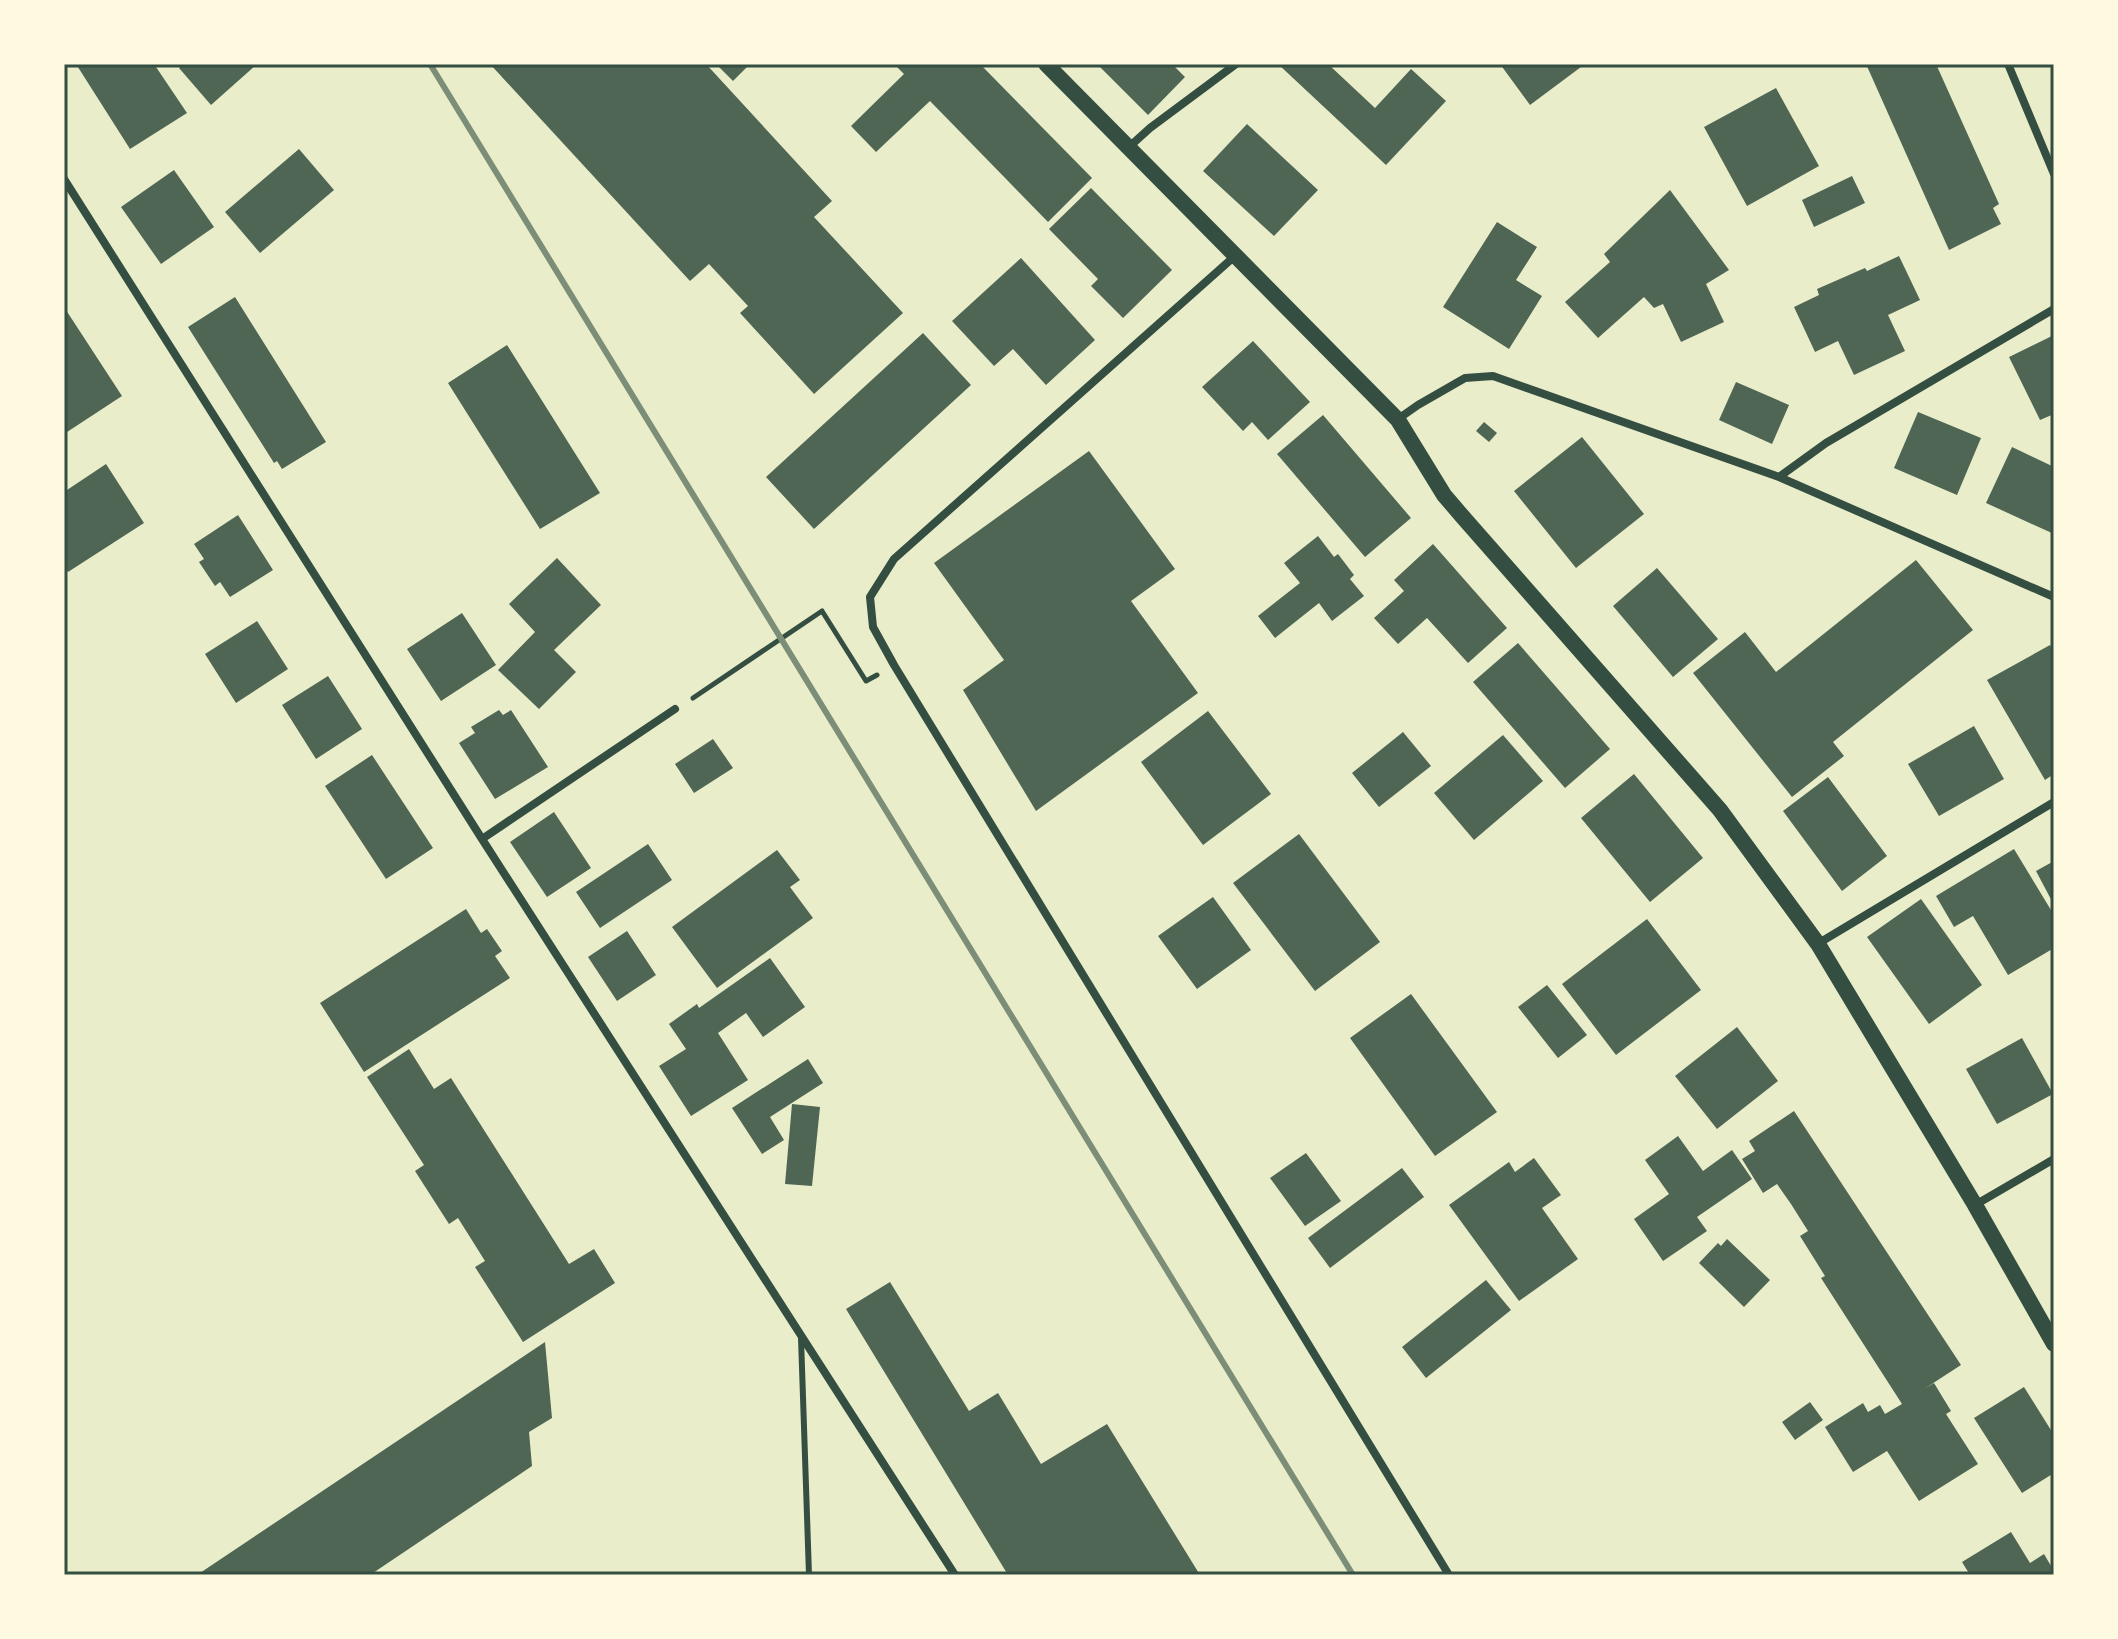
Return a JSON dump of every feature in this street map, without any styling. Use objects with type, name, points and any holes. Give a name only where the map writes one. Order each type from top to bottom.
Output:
[{"type":"main road","points":[[1046,64],[1398,420],[1444,495],[1720,810],[1818,944],[1975,1205],[2054,1344]]},
{"type":"street","points":[[1128,147],[1236,64]]},
{"type":"street","points":[[2008,64],[2054,174]]},
{"type":"street","points":[[64,179],[482,839],[955,1575]]},
{"type":"street","points":[[1236,255],[894,559],[870,597],[873,627],[1449,1575]]},
{"type":"street","points":[[1779,477],[1826,443],[2054,309]]},
{"type":"street","points":[[1398,420],[1465,378],[1493,376],[1779,477],[2054,597]]},
{"type":"street","points":[[482,839],[675,709]]},
{"type":"street","points":[[1818,944],[2054,802]]},
{"type":"street","points":[[1975,1205],[2054,1159]]},
{"type":"lane","points":[[801,1334],[809,1575]]},
{"type":"path","points":[[675,709],[822,611],[866,681]]},
{"type":"building","points":[[76,64],[154,64],[187,113],[130,149]]},
{"type":"building","points":[[183,64],[257,64],[211,105],[179,68]]},
{"type":"building","points":[[490,64],[706,64],[832,201],[814,217],[903,313],[814,394],[740,313],[748,306],[709,264],[690,281]]},
{"type":"building","points":[[716,64],[750,64],[733,81]]},
{"type":"building","points":[[894,64],[980,64],[1092,178],[1048,222],[930,101],[876,152],[851,126],[904,74]]},
{"type":"building","points":[[1097,64],[1172,64],[1185,77],[1148,115]]},
{"type":"building","points":[[1278,64],[1328,64],[1375,108],[1411,69],[1446,101],[1386,165]]},
{"type":"building","points":[[1500,64],[1585,64],[1530,105]]},
{"type":"building","points":[[1866,64],[1936,64],[1999,204],[1993,208],[2001,224],[1949,250]]},
{"type":"building","points":[[1776,88],[1819,166],[1747,206],[1704,127]]},
{"type":"building","points":[[1247,124],[1318,190],[1274,236],[1203,171]]},
{"type":"building","points":[[299,149],[334,190],[260,253],[225,212]]},
{"type":"building","points":[[174,170],[214,227],[161,264],[121,207]]},
{"type":"building","points":[[1852,176],[1865,203],[1814,227],[1802,200]]},
{"type":"building","points":[[1091,188],[1172,270],[1123,318],[1091,286],[1098,279],[1049,229]]},
{"type":"building","points":[[1670,190],[1729,270],[1706,284],[1724,322],[1681,342],[1663,304],[1654,308],[1644,297],[1598,338],[1565,302],[1610,262],[1604,254]]},
{"type":"building","points":[[1497,222],[1537,247],[1516,280],[1542,296],[1509,349],[1443,307]]},
{"type":"building","points":[[1899,256],[1920,300],[1888,315],[1905,351],[1854,375],[1838,341],[1815,352],[1794,307],[1819,295],[1817,289]]},
{"type":"building","points":[[1021,258],[1095,340],[1046,385],[1013,349],[994,366],[952,321]]},
{"type":"building","points":[[235,297],[326,442],[282,469],[277,461],[274,463],[188,327]]},
{"type":"building","points":[[64,307],[122,396],[64,434]]},
{"type":"building","points":[[923,333],[971,385],[814,529],[766,477]]},
{"type":"building","points":[[2054,335],[2054,414],[2040,420],[2009,357]]},
{"type":"building","points":[[1253,341],[1310,402],[1268,440],[1252,422],[1243,431],[1202,387]]},
{"type":"building","points":[[507,345],[600,493],[540,529],[448,383]]},
{"type":"building","points":[[1736,382],[1789,405],[1772,444],[1719,420]]},
{"type":"building","points":[[1918,412],[1981,438],[1957,495],[1894,468]]},
{"type":"building","points":[[1323,415],[1411,518],[1365,557],[1277,454]]},
{"type":"building","points":[[1484,422],[1497,433],[1489,442],[1476,431]]},
{"type":"building","points":[[1582,437],[1644,514],[1576,568],[1514,491]]},
{"type":"building","points":[[2012,447],[2054,467],[2054,534],[1986,503]]},
{"type":"building","points":[[1089,451],[1175,569],[1131,601],[1198,693],[1036,811],[963,690],[1004,660],[934,563]]},
{"type":"building","points":[[106,464],[144,523],[68,572],[64,566],[64,492]]},
{"type":"building","points":[[238,515],[273,570],[230,597],[220,582],[215,586],[199,562],[204,559],[194,544]]},
{"type":"building","points":[[1318,536],[1334,557],[1338,554],[1354,575],[1350,579],[1364,596],[1332,621],[1319,603],[1275,638],[1258,616],[1300,583],[1284,563]]},
{"type":"building","points":[[1433,544],[1507,628],[1468,663],[1427,618],[1398,644],[1374,618],[1404,591],[1394,580]]},
{"type":"building","points":[[557,558],[601,605],[554,650],[576,672],[539,709],[498,670],[535,632],[509,604]]},
{"type":"building","points":[[1916,560],[1973,630],[1833,742],[1844,756],[1792,797],[1693,673],[1745,632],[1776,672]]},
{"type":"building","points":[[1657,568],[1718,639],[1673,677],[1613,606]]},
{"type":"building","points":[[462,613],[496,665],[441,701],[407,649]]},
{"type":"building","points":[[257,621],[288,669],[236,703],[205,654]]},
{"type":"building","points":[[1518,643],[1610,749],[1565,788],[1473,682]]},
{"type":"building","points":[[2050,645],[2054,652],[2054,774],[2045,780],[1987,680]]},
{"type":"building","points":[[328,676],[362,729],[316,759],[282,705]]},
{"type":"building","points":[[499,710],[503,715],[511,710],[548,767],[495,799],[459,743],[475,733],[471,727]]},
{"type":"building","points":[[1208,711],[1271,794],[1203,845],[1141,762]]},
{"type":"building","points":[[1974,726],[2004,779],[1939,816],[1908,764]]},
{"type":"building","points":[[1403,732],[1431,766],[1379,807],[1352,773]]},
{"type":"building","points":[[1503,735],[1543,781],[1474,840],[1434,793]]},
{"type":"building","points":[[713,739],[733,768],[694,793],[675,764]]},
{"type":"building","points":[[372,755],[433,848],[386,879],[325,786]]},
{"type":"building","points":[[1634,774],[1703,858],[1650,902],[1581,818]]},
{"type":"building","points":[[1828,777],[1887,856],[1842,891],[1783,811]]},
{"type":"building","points":[[554,812],[591,868],[547,897],[510,842]]},
{"type":"building","points":[[1299,834],[1380,942],[1315,991],[1233,883]]},
{"type":"building","points":[[648,844],[672,880],[600,928],[576,892]]},
{"type":"building","points":[[2014,849],[2054,915],[2054,948],[2008,975],[1973,916],[1954,927],[1936,896]]},
{"type":"building","points":[[777,850],[800,880],[790,887],[813,918],[717,988],[672,927]]},
{"type":"building","points":[[2054,861],[2054,905],[2036,871]]},
{"type":"building","points":[[1213,897],[1251,950],[1197,989],[1158,936]]},
{"type":"building","points":[[1921,899],[1982,985],[1929,1024],[1867,937]]},
{"type":"building","points":[[466,909],[481,933],[487,929],[502,951],[495,956],[510,978],[364,1072],[320,1003]]},
{"type":"building","points":[[1647,919],[1701,990],[1616,1055],[1562,984]]},
{"type":"building","points":[[627,931],[656,975],[617,1001],[588,957]]},
{"type":"building","points":[[770,958],[805,1007],[763,1037],[746,1013],[718,1033],[748,1080],[691,1116],[659,1066],[686,1049],[669,1024],[697,1004],[699,1008]]},
{"type":"building","points":[[1547,985],[1587,1035],[1558,1058],[1518,1007]]},
{"type":"building","points":[[1411,994],[1497,1112],[1435,1156],[1350,1038]]},
{"type":"building","points":[[1737,1027],[1778,1081],[1717,1129],[1675,1076]]},
{"type":"building","points":[[2022,1038],[2053,1094],[1997,1124],[1966,1069]]},
{"type":"building","points":[[409,1049],[434,1089],[451,1078],[569,1264],[594,1249],[615,1283],[523,1342],[475,1267],[485,1261],[458,1218],[449,1224],[415,1171],[424,1165],[367,1077]]},
{"type":"building","points":[[808,1059],[823,1083],[770,1117],[784,1140],[762,1154],[732,1108]]},
{"type":"building","points":[[792,1104],[820,1107],[812,1186],[785,1184]]},
{"type":"building","points":[[1794,1111],[1961,1365],[1924,1389],[1934,1383],[1951,1411],[1946,1414],[1978,1464],[1919,1501],[1887,1451],[1853,1472],[1825,1427],[1863,1403],[1868,1412],[1880,1405],[1885,1414],[1902,1404],[1821,1278],[1825,1276],[1800,1236],[1808,1231],[1791,1204],[1777,1184],[1763,1193],[1742,1159],[1755,1151],[1749,1141]]},
{"type":"building","points":[[1678,1136],[1703,1171],[1732,1150],[1752,1179],[1697,1217],[1707,1231],[1663,1261],[1634,1219],[1669,1194],[1645,1160]]},
{"type":"building","points":[[1306,1153],[1341,1201],[1305,1226],[1270,1178]]},
{"type":"building","points":[[1534,1158],[1561,1195],[1542,1208],[1578,1259],[1519,1301],[1449,1205],[1509,1162],[1515,1172]]},
{"type":"building","points":[[1402,1168],[1424,1197],[1330,1268],[1308,1238]]},
{"type":"building","points":[[1727,1239],[1770,1280],[1744,1307],[1699,1263],[1718,1243],[1721,1246]]},
{"type":"building","points":[[1486,1280],[1511,1310],[1426,1378],[1402,1347]]},
{"type":"building","points":[[890,1282],[969,1411],[998,1393],[1041,1464],[1107,1424],[1200,1575],[1008,1575],[846,1309]]},
{"type":"building","points":[[545,1342],[552,1418],[529,1432],[532,1466],[370,1575],[197,1575]]},
{"type":"building","points":[[2024,1387],[2054,1435],[2054,1473],[2022,1493],[1974,1418]]},
{"type":"building","points":[[1810,1402],[1823,1420],[1795,1440],[1782,1422]]},
{"type":"building","points":[[2011,1532],[2030,1563],[2044,1554],[2054,1575],[1970,1575],[1962,1562]]},
{"type":"railway","points":[[430,64],[1353,1575]]}]
